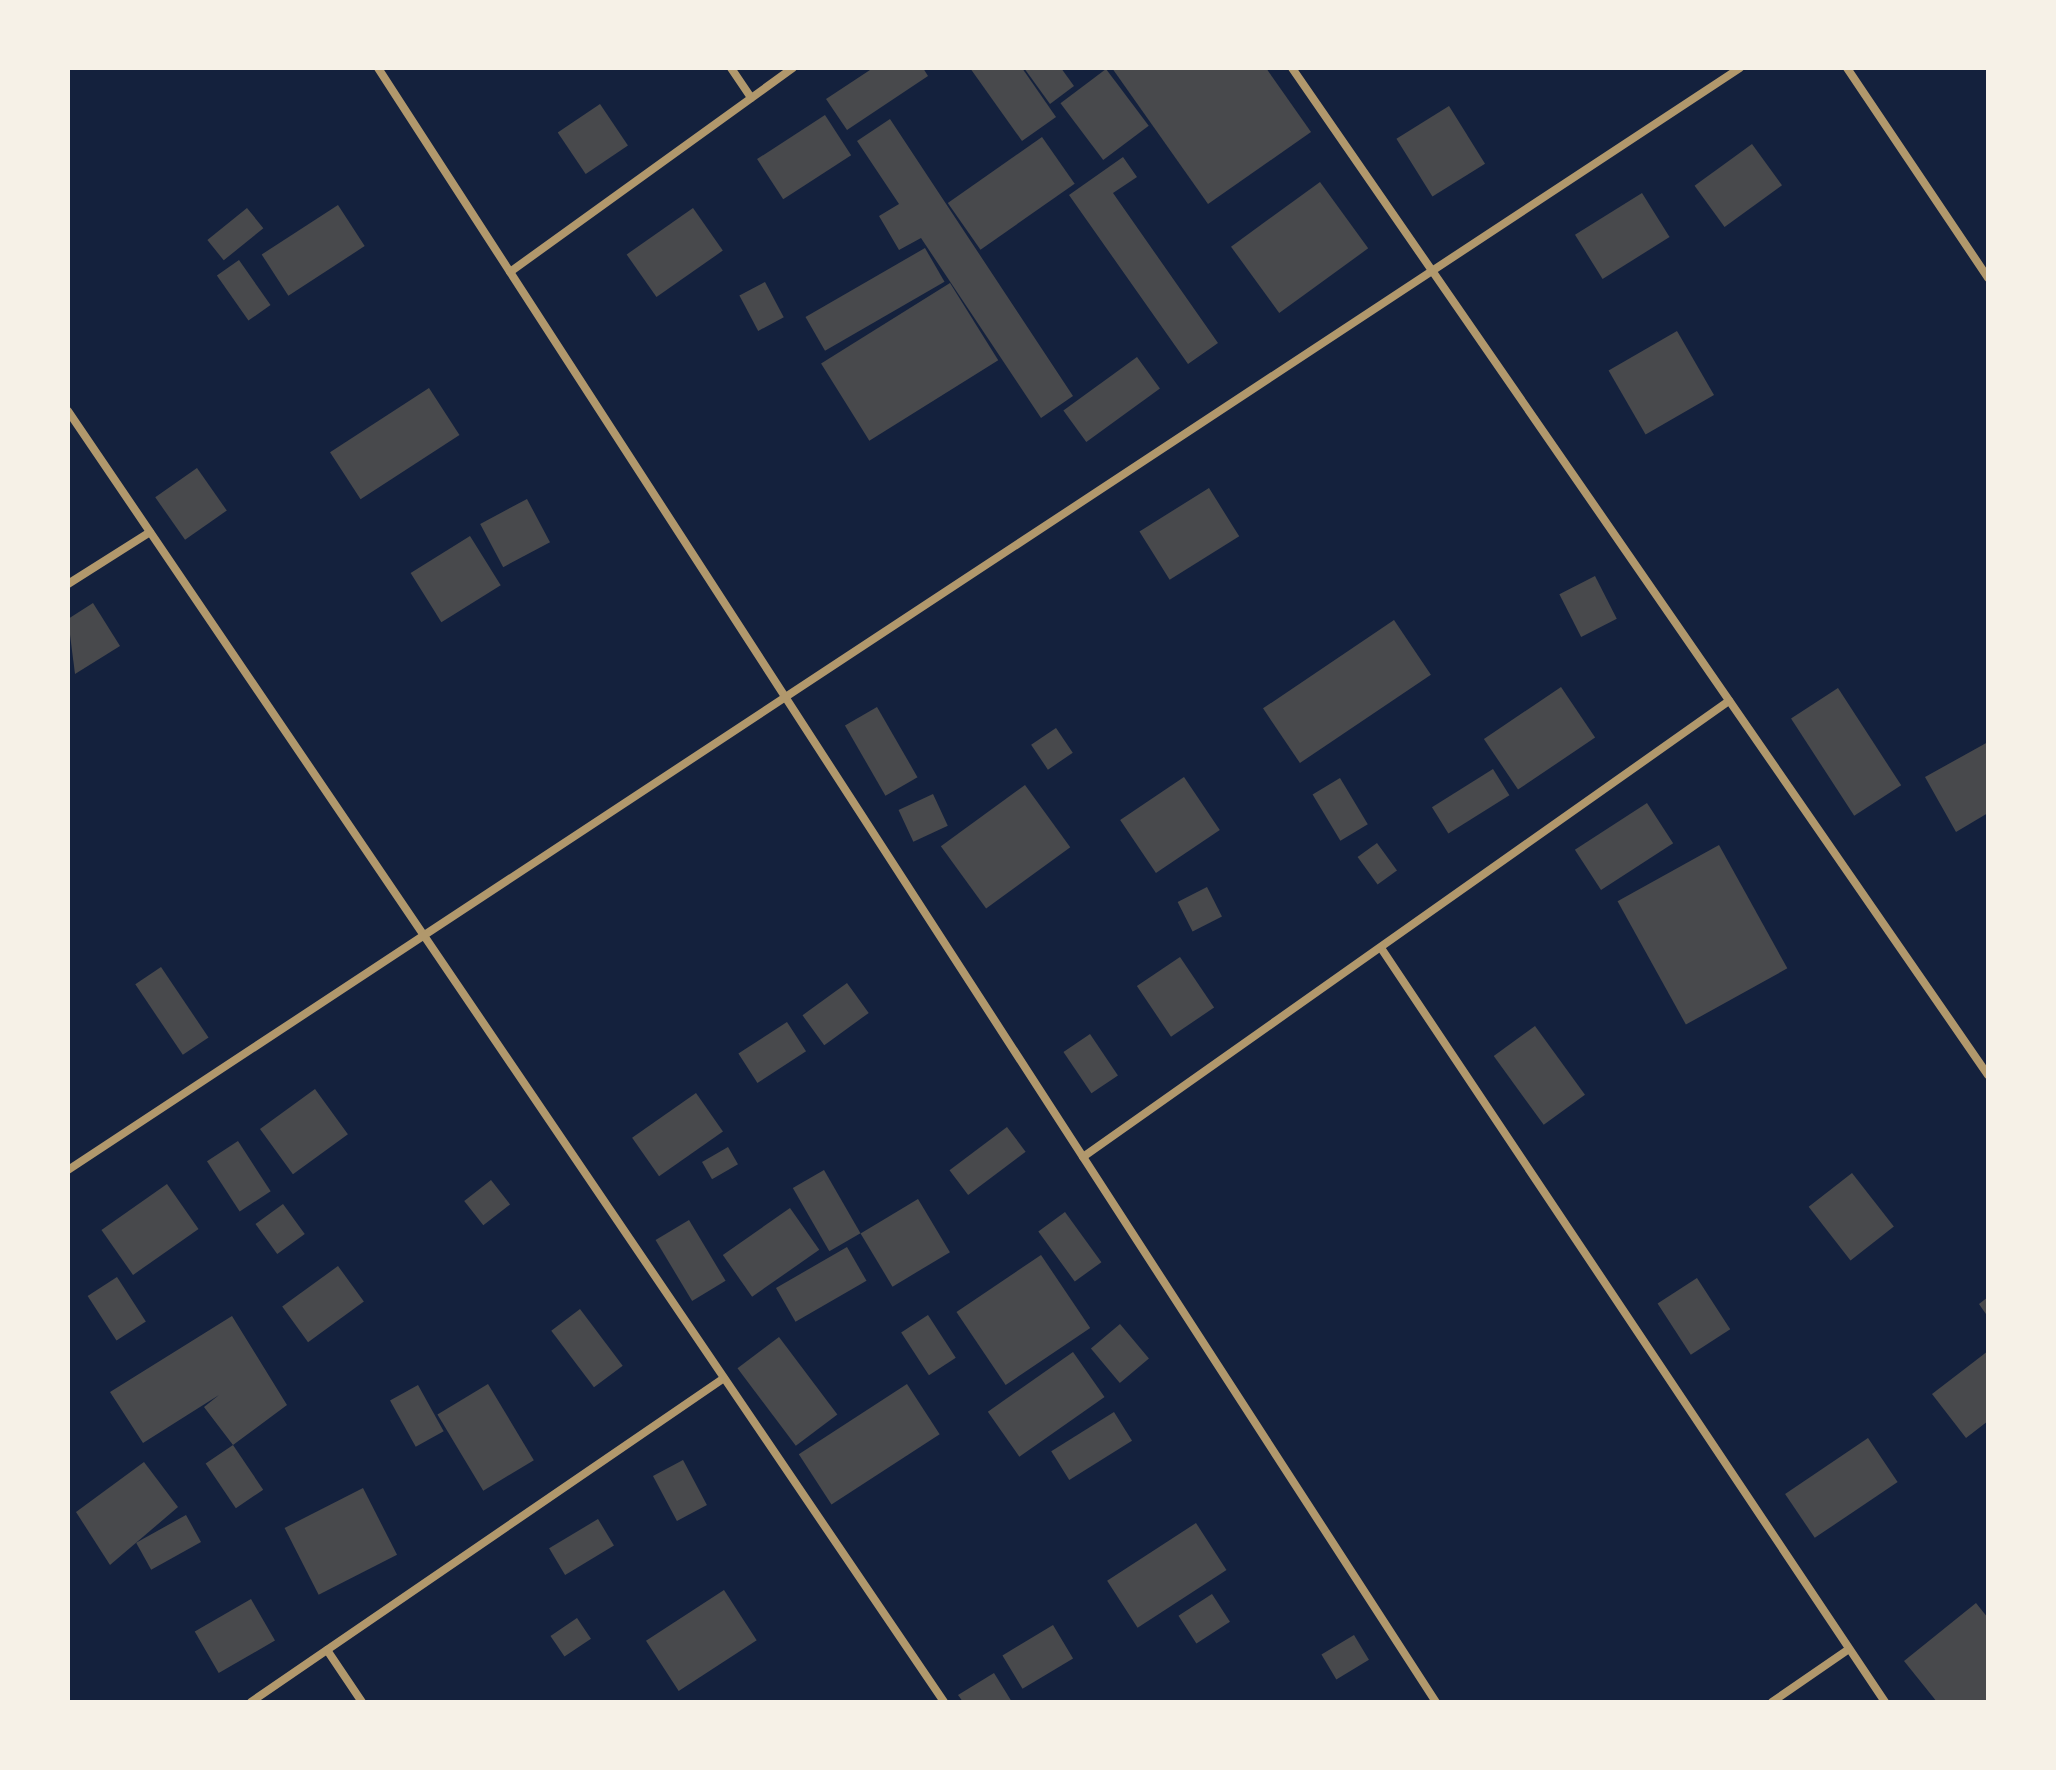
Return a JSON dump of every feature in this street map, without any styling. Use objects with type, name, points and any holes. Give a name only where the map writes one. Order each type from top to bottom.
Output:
[{"type":"street","points":[[378,68],[1436,1702]]},
{"type":"street","points":[[731,68],[751,98]]},
{"type":"street","points":[[510,272],[793,68]]},
{"type":"street","points":[[1292,68],[1988,1075]]},
{"type":"street","points":[[68,1170],[1740,68]]},
{"type":"street","points":[[1847,68],[1988,278]]},
{"type":"street","points":[[68,411],[944,1702]]},
{"type":"street","points":[[68,584],[150,532]]},
{"type":"street","points":[[1083,1157],[1729,701]]},
{"type":"street","points":[[1381,948],[1885,1702]]},
{"type":"street","points":[[251,1702],[724,1378]]},
{"type":"street","points":[[1772,1702],[1849,1649]]},
{"type":"street","points":[[327,1650],[362,1702]]},
{"type":"building","points":[[873,68],[923,68],[928,76],[847,130],[826,99]]},
{"type":"building","points":[[970,68],[1022,68],[1056,117],[1022,141]]},
{"type":"building","points":[[1024,68],[1061,68],[1074,86],[1050,104]]},
{"type":"building","points":[[1112,68],[1266,68],[1311,132],[1208,204]]},
{"type":"building","points":[[1106,69],[1149,126],[1103,160],[1060,103]]},
{"type":"building","points":[[600,104],[628,145],[586,174],[558,133]]},
{"type":"building","points":[[1449,106],[1485,164],[1432,197],[1396,139]]},
{"type":"building","points":[[825,115],[851,155],[783,199],[757,159]]},
{"type":"building","points":[[890,119],[1073,396],[1041,418],[921,238],[899,250],[879,216],[899,204],[857,141]]},
{"type":"building","points":[[1042,137],[1075,184],[980,250],[948,203]]},
{"type":"building","points":[[1752,144],[1782,185],[1725,227],[1695,186]]},
{"type":"building","points":[[1123,157],[1137,177],[1113,193],[1218,343],[1188,364],[1069,195]]},
{"type":"building","points":[[1320,182],[1368,248],[1279,313],[1231,247]]},
{"type":"building","points":[[1642,193],[1670,237],[1603,279],[1575,235]]},
{"type":"building","points":[[338,205],[365,246],[288,296],[262,255]]},
{"type":"building","points":[[247,208],[263,228],[224,260],[207,240]]},
{"type":"building","points":[[693,208],[723,251],[656,297],[627,254]]},
{"type":"building","points":[[925,248],[944,282],[825,351],[805,317]]},
{"type":"building","points":[[239,260],[271,305],[248,321],[217,275]]},
{"type":"building","points":[[765,282],[784,317],[758,331],[739,296]]},
{"type":"building","points":[[950,283],[998,360],[869,441],[821,364]]},
{"type":"building","points":[[1677,331],[1714,395],[1646,435],[1609,370]]},
{"type":"building","points":[[1137,357],[1160,389],[1086,442],[1063,410]]},
{"type":"building","points":[[429,388],[459,435],[361,499],[330,452]]},
{"type":"building","points":[[197,468],[227,511],[185,540],[155,497]]},
{"type":"building","points":[[1209,488],[1239,536],[1170,580],[1139,531]]},
{"type":"building","points":[[527,499],[550,542],[503,567],[480,524]]},
{"type":"building","points":[[470,536],[501,585],[441,622],[411,573]]},
{"type":"building","points":[[1595,576],[1617,619],[1581,637],[1559,594]]},
{"type":"building","points":[[93,603],[120,646],[75,674],[68,619]]},
{"type":"building","points":[[1394,620],[1431,675],[1300,763],[1263,708]]},
{"type":"building","points":[[1561,687],[1595,738],[1518,790],[1484,739]]},
{"type":"building","points":[[1838,688],[1901,785],[1854,816],[1791,718]]},
{"type":"building","points":[[877,707],[917,777],[885,796],[845,726]]},
{"type":"building","points":[[1056,728],[1073,753],[1048,770],[1031,745]]},
{"type":"building","points":[[1988,742],[1988,813],[1956,832],[1925,777]]},
{"type":"building","points":[[1493,769],[1509,795],[1448,833],[1432,807]]},
{"type":"building","points":[[1184,777],[1220,830],[1156,873],[1120,820]]},
{"type":"building","points":[[1340,778],[1368,824],[1340,841],[1313,794]]},
{"type":"building","points":[[1025,785],[1070,847],[986,908],[941,846]]},
{"type":"building","points":[[933,794],[948,826],[913,842],[899,810]]},
{"type":"building","points":[[1647,803],[1673,843],[1601,890],[1575,850]]},
{"type":"building","points":[[1377,843],[1397,871],[1378,885],[1358,857]]},
{"type":"building","points":[[1719,845],[1787,968],[1686,1025],[1618,901]]},
{"type":"building","points":[[1207,887],[1222,916],[1193,931],[1178,902]]},
{"type":"building","points":[[1180,957],[1214,1008],[1171,1037],[1137,986]]},
{"type":"building","points":[[161,967],[209,1037],[183,1055],[135,984]]},
{"type":"building","points":[[847,983],[869,1013],[824,1045],[803,1015]]},
{"type":"building","points":[[787,1022],[806,1051],[757,1083],[738,1054]]},
{"type":"building","points":[[1535,1026],[1585,1095],[1544,1125],[1494,1056]]},
{"type":"building","points":[[1090,1034],[1118,1075],[1091,1093],[1063,1052]]},
{"type":"building","points":[[315,1089],[348,1134],[293,1174],[260,1129]]},
{"type":"building","points":[[696,1093],[723,1132],[659,1176],[632,1138]]},
{"type":"building","points":[[1007,1127],[1026,1152],[968,1195],[949,1170]]},
{"type":"building","points":[[238,1141],[271,1191],[240,1211],[207,1161]]},
{"type":"building","points":[[728,1147],[738,1164],[712,1179],[702,1162]]},
{"type":"building","points":[[824,1170],[861,1233],[829,1251],[793,1188]]},
{"type":"building","points":[[1852,1173],[1894,1227],[1851,1260],[1809,1207]]},
{"type":"building","points":[[491,1180],[510,1204],[483,1225],[464,1201]]},
{"type":"building","points":[[167,1184],[199,1229],[133,1275],[101,1230]]},
{"type":"building","points":[[918,1199],[950,1252],[893,1287],[861,1234]]},
{"type":"building","points":[[283,1204],[305,1234],[277,1254],[255,1224]]},
{"type":"building","points":[[790,1208],[819,1250],[752,1297],[723,1255]]},
{"type":"building","points":[[1065,1212],[1101,1262],[1075,1282],[1038,1231]]},
{"type":"building","points":[[689,1220],[726,1281],[692,1301],[656,1240]]},
{"type":"building","points":[[847,1247],[867,1281],[795,1322],[776,1288]]},
{"type":"building","points":[[1041,1255],[1090,1328],[1006,1385],[956,1312]]},
{"type":"building","points":[[338,1266],[364,1302],[308,1342],[282,1307]]},
{"type":"building","points":[[117,1277],[146,1321],[117,1341],[88,1296]]},
{"type":"building","points":[[1697,1278],[1730,1329],[1691,1355],[1658,1304]]},
{"type":"building","points":[[1988,1297],[1988,1317],[1979,1304]]},
{"type":"building","points":[[580,1309],[623,1366],[594,1387],[551,1331]]},
{"type":"building","points":[[928,1315],[956,1358],[929,1375],[901,1332]]},
{"type":"building","points":[[232,1316],[287,1405],[233,1445],[204,1407],[219,1395],[143,1443],[110,1392]]},
{"type":"building","points":[[1120,1324],[1149,1358],[1120,1383],[1091,1348]]},
{"type":"building","points":[[779,1337],[837,1414],[796,1446],[737,1368]]},
{"type":"building","points":[[1988,1351],[1988,1421],[1966,1438],[1932,1394]]},
{"type":"building","points":[[1073,1352],[1105,1397],[1019,1457],[988,1412]]},
{"type":"building","points":[[488,1384],[534,1460],[483,1491],[437,1414]]},
{"type":"building","points":[[907,1384],[940,1434],[831,1505],[799,1454]]},
{"type":"building","points":[[418,1385],[444,1431],[416,1447],[390,1401]]},
{"type":"building","points":[[1114,1412],[1132,1441],[1069,1480],[1051,1451]]},
{"type":"building","points":[[1868,1438],[1898,1482],[1815,1538],[1785,1494]]},
{"type":"building","points":[[233,1445],[263,1490],[236,1508],[206,1463]]},
{"type":"building","points":[[683,1460],[707,1505],[677,1521],[653,1476]]},
{"type":"building","points":[[144,1462],[178,1507],[110,1565],[76,1512]]},
{"type":"building","points":[[363,1488],[397,1555],[319,1595],[285,1528]]},
{"type":"building","points":[[186,1515],[201,1542],[151,1570],[136,1543]]},
{"type":"building","points":[[598,1519],[614,1546],[565,1575],[549,1548]]},
{"type":"building","points":[[1196,1523],[1226,1570],[1138,1628],[1107,1581]]},
{"type":"building","points":[[724,1590],[757,1640],[679,1691],[646,1641]]},
{"type":"building","points":[[1212,1594],[1230,1622],[1196,1643],[1178,1616]]},
{"type":"building","points":[[251,1599],[275,1641],[219,1673],[195,1632]]},
{"type":"building","points":[[1976,1603],[1988,1618],[1988,1702],[1937,1702],[1904,1661]]},
{"type":"building","points":[[577,1618],[591,1639],[564,1657],[550,1636]]},
{"type":"building","points":[[1053,1625],[1073,1658],[1023,1689],[1002,1655]]},
{"type":"building","points":[[1354,1635],[1369,1660],[1336,1679],[1321,1655]]},
{"type":"building","points":[[994,1673],[1012,1702],[963,1702],[958,1695]]}]
